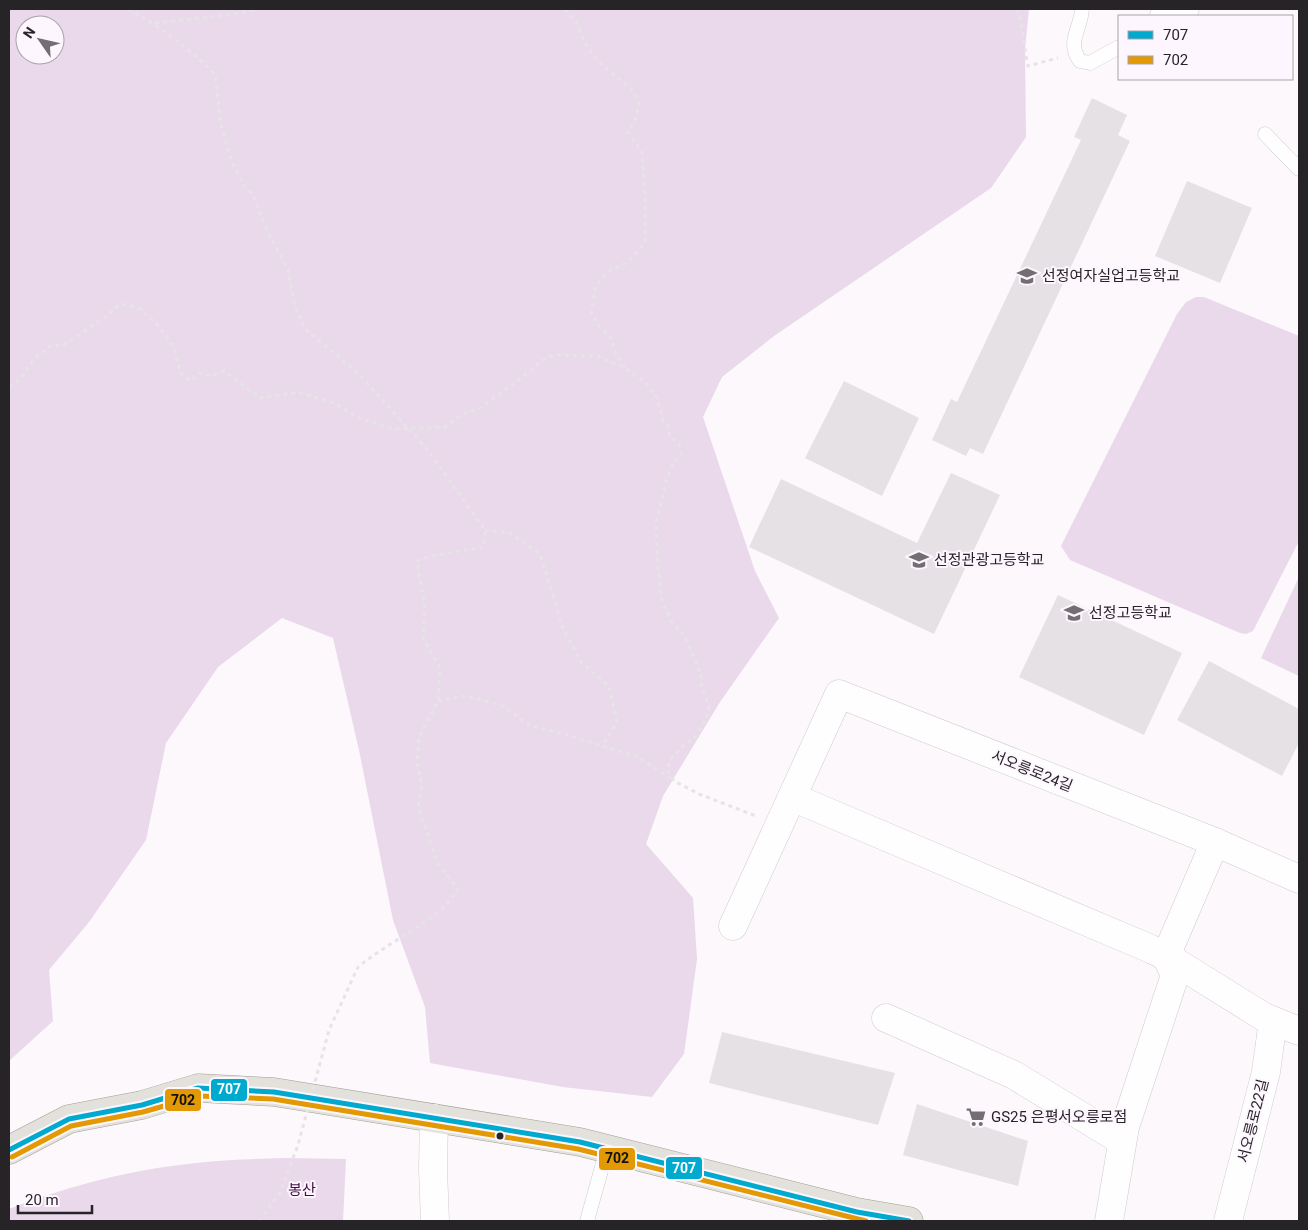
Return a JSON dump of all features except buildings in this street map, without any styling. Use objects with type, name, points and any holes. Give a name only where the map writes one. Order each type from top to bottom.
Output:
[{"type":"main road","points":[[9,1150],[69,1119],[142,1105],[198,1088],[274,1092],[580,1142],[857,1212],[909,1221]]},
{"type":"street","points":[[1167,15],[1185,9]]},
{"type":"street","name":"서오릉로24길","points":[[734,926],[839,694],[1215,842]]},
{"type":"street","points":[[792,797],[1166,956],[1264,1017],[1299,1031]]},
{"type":"street","points":[[1109,1221],[1125,1127],[1175,975],[1166,956],[1215,842],[1299,879]]},
{"type":"street","points":[[886,1018],[1014,1074],[1122,1141]]},
{"type":"street","name":"서오릉로22길","points":[[1228,1221],[1266,1072],[1273,1020]]},
{"type":"street","points":[[434,1118],[435,1221]]},
{"type":"lane","points":[[1082,9],[1082,18],[1073,41],[1074,53],[1080,61],[1090,62],[1118,48]]},
{"type":"lane","points":[[1265,134],[1299,169]]},
{"type":"lane","points":[[587,1221],[608,1149]]},
{"type":"path","points":[[128,9],[154,23],[191,51],[215,74],[221,125],[232,163],[244,185],[253,195],[266,228],[288,270],[295,306],[304,328],[357,372],[427,448],[485,530],[484,547],[431,556],[418,561],[426,607],[423,638],[440,668],[438,701],[419,737],[417,762],[422,786],[418,807],[438,864],[458,889],[444,906],[419,926],[376,953],[358,967],[329,1030],[298,1145],[280,1193],[259,1221]]},
{"type":"path","points":[[154,23],[230,15],[258,9]]},
{"type":"path","points":[[565,9],[576,22],[586,45],[598,61],[634,92],[639,104],[635,120],[628,132],[642,152],[645,194],[645,244],[628,262],[607,272],[596,286],[591,313],[600,327],[611,338],[614,350],[625,368]]},
{"type":"path","points":[[1017,9],[1023,25],[1023,40],[1028,66],[1074,53]]},
{"type":"path","points":[[9,387],[20,378],[34,359],[50,346],[64,345],[118,306],[128,304],[140,309],[156,324],[174,348],[181,374],[191,381],[199,372],[211,376],[224,371],[260,398],[299,392],[336,404],[359,418],[392,429],[445,427],[463,414],[480,408],[523,377],[541,361],[554,355],[597,356],[625,368],[647,384],[657,398],[663,420],[668,424],[668,432],[671,438],[679,444],[681,454],[672,466],[666,482],[656,522],[658,568],[662,600],[671,621],[685,636],[702,675],[701,684],[709,708],[706,719],[695,737],[672,757],[667,769],[674,781]]},
{"type":"path","points":[[485,530],[510,533],[540,554],[563,628],[581,662],[609,686],[617,722],[602,746]]},
{"type":"path","points":[[438,701],[465,696],[501,705],[531,726],[638,757],[674,781],[699,794],[780,825]]},
{"type":"green space","points":[[9,9],[1029,9],[1025,49],[1026,137],[991,188],[774,336],[722,377],[703,417],[755,571],[779,618],[720,702],[663,796],[646,844],[693,898],[697,959],[684,1054],[652,1097],[563,1087],[430,1063],[425,1007],[393,920],[359,750],[333,638],[282,618],[218,667],[166,743],[146,840],[89,922],[49,970],[53,1021],[9,1061]]},
{"type":"green space","points":[[1196,297],[1204,297],[1299,336],[1299,541],[1253,631],[1246,634],[1070,560],[1061,546],[1177,314],[1186,302]]},
{"type":"green space","points":[[1299,577],[1299,676],[1261,658]]},
{"type":"green space","name":"봉산","points":[[285,1158],[346,1159],[343,1221],[9,1221],[9,1209],[50,1194],[114,1176],[192,1163]]},
{"type":"transit line","name":"707","points":[[9,1150],[69,1119],[142,1105],[198,1088],[274,1092],[580,1142],[857,1212],[909,1221]]},
{"type":"transit line","name":"702","points":[[12,1157],[71,1126],[143,1112],[199,1096],[273,1099],[578,1149],[866,1221]]},
{"type":"place","name":"선정여자실업고등학교","points":[[1027,276]]},
{"type":"place","name":"선정관광고등학교","points":[[919,560]]},
{"type":"place","name":"선정고등학교","points":[[1074,613]]},
{"type":"place","name":"GS25 은평서오릉로점","points":[[976,1117]]}]
